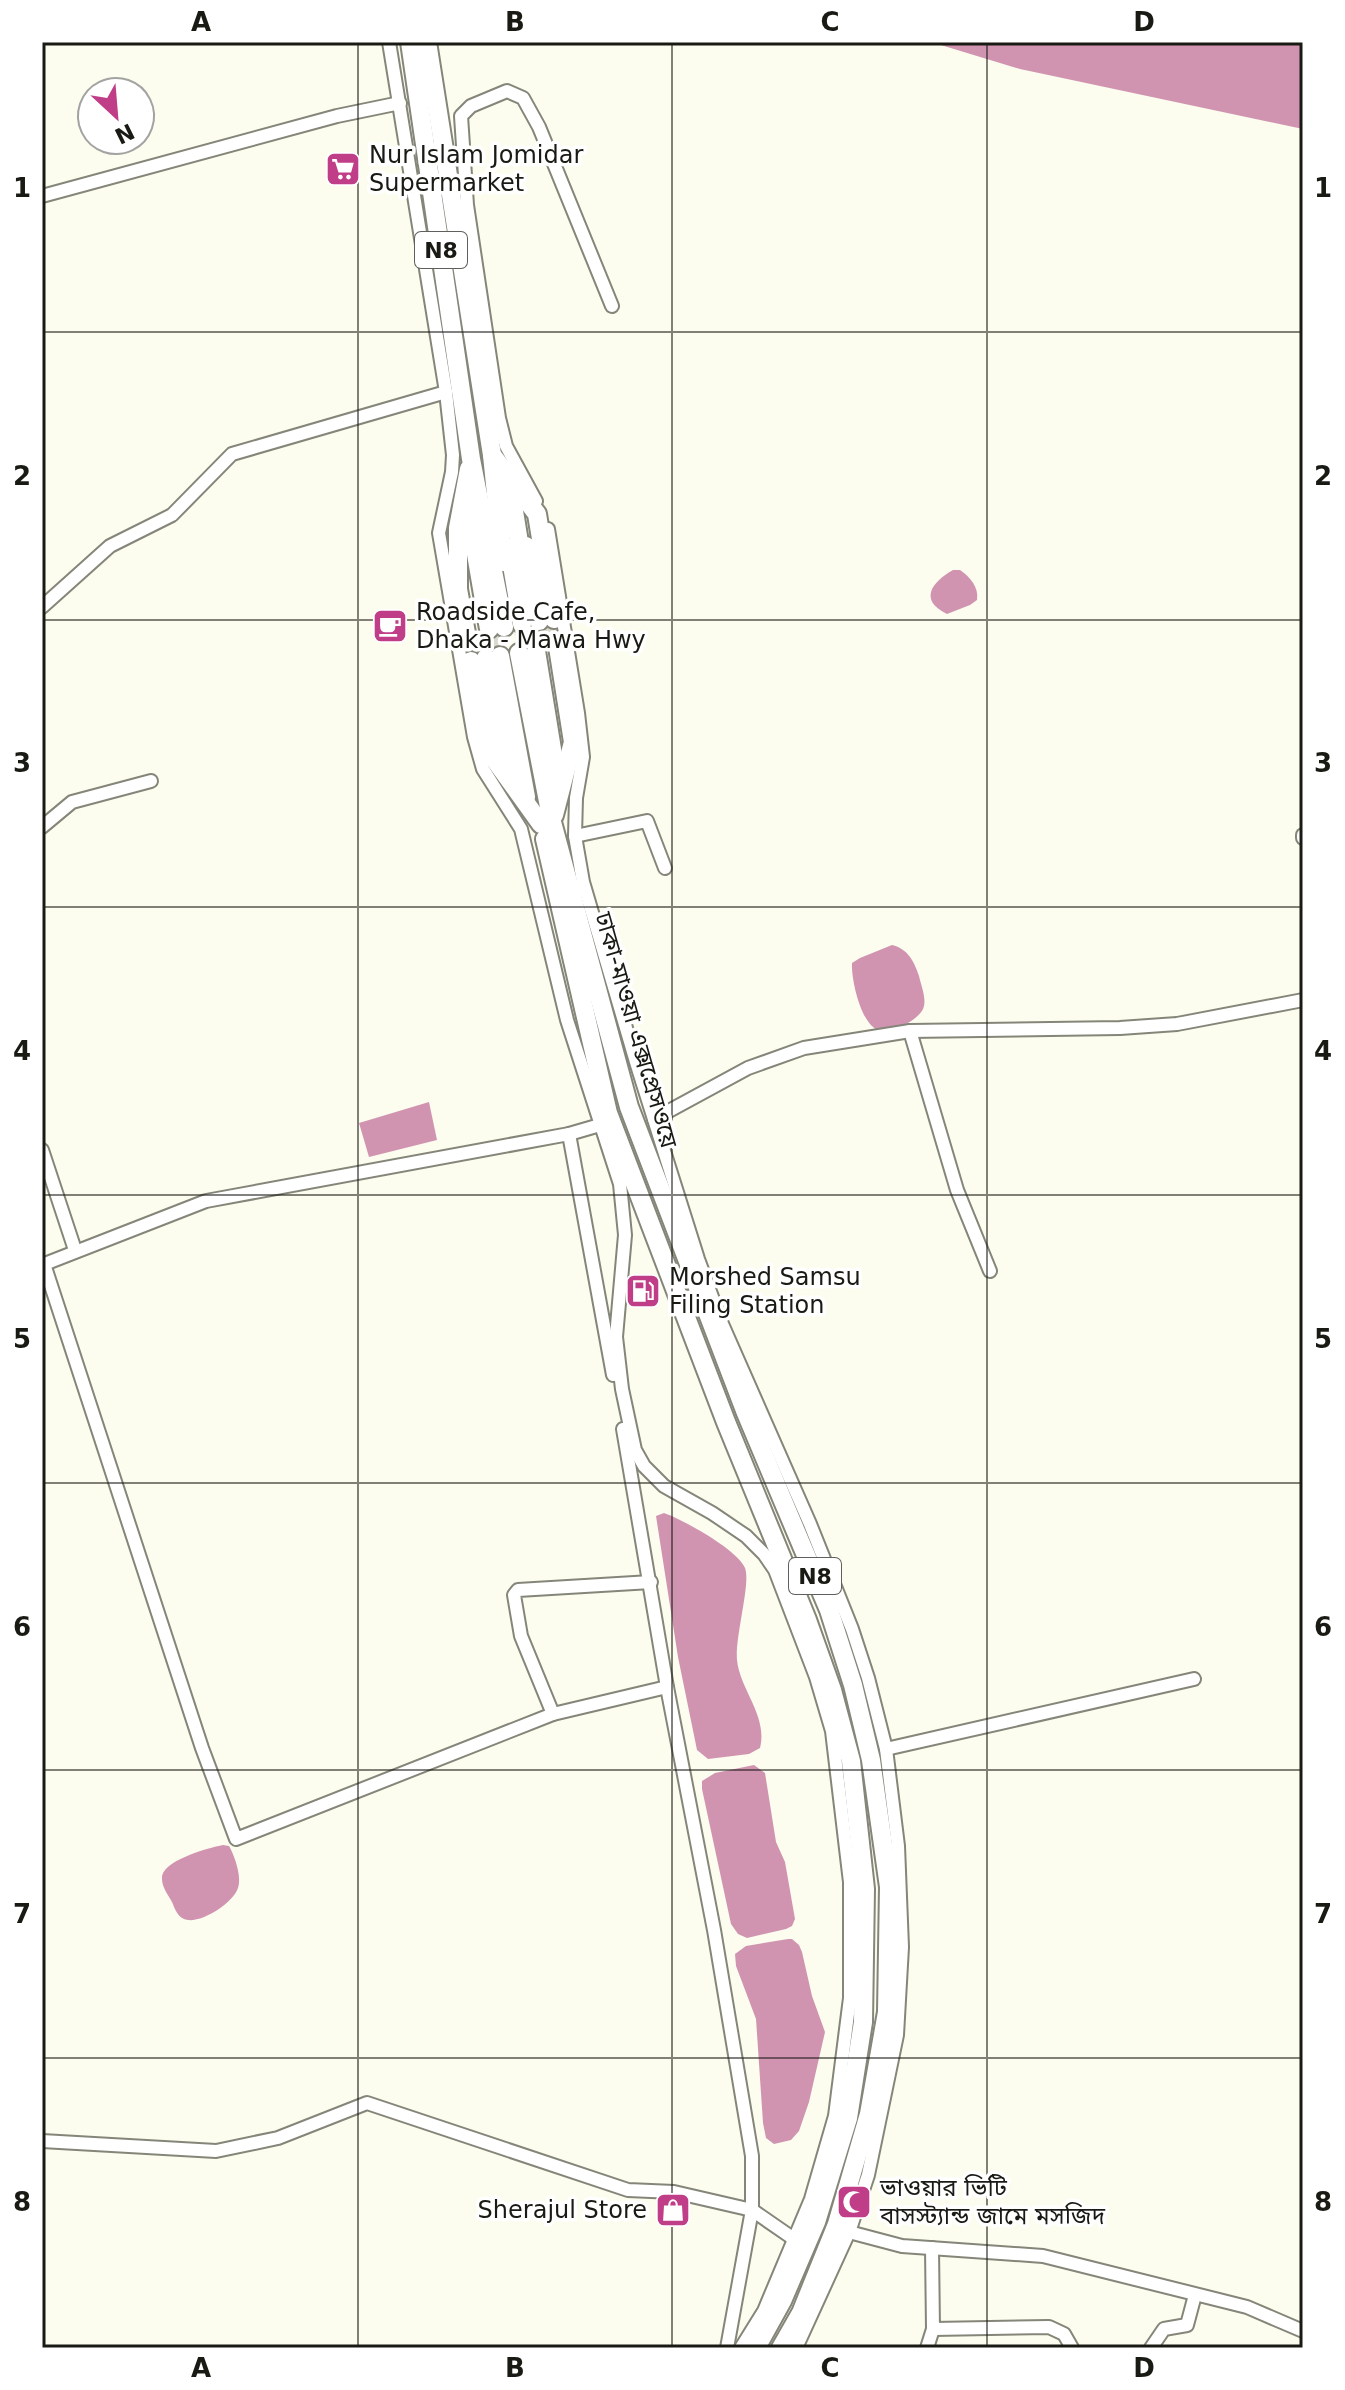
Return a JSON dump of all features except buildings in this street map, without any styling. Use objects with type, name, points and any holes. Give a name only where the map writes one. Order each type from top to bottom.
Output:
[{"type":"highway","name":"N8","points":[[410,42],[471,459],[510,626]]},
{"type":"highway","name":"N8","points":[[427,42],[509,478],[510,626]]},
{"type":"highway","name":"N8","points":[[471,459],[458,528],[458,589],[510,626]]},
{"type":"highway","name":"N8","points":[[509,478],[501,550],[510,626]]},
{"type":"highway","name":"N8","points":[[509,478],[510,626]]},
{"type":"highway","name":"N8","points":[[465,493],[510,626]]},
{"type":"highway","name":"N8","points":[[465,493],[510,626]]},
{"type":"highway","name":"ঢাকা-মাওয়া এক্সপ্রেসওয়ে","points":[[515,654],[566,767],[552,812]]},
{"type":"highway","name":"ঢাকা-মাওয়া এক্সপ্রেসওয়ে","points":[[515,654],[500,767],[522,798],[552,812]]},
{"type":"highway","name":"ঢাকা-মাওয়া এক্সপ্রেসওয়ে","points":[[515,654],[522,798]]},
{"type":"highway","name":"ঢাকা-মাওয়া এক্সপ্রেসওয়ে","points":[[515,654],[552,812],[629,1107],[746,1413],[829,1610],[853,1685],[871,1760],[889,1887],[887,2012],[869,2114],[837,2224],[801,2313],[781,2348]]},
{"type":"highway","name":"ঢাকা-মাওয়া এক্সপ্রেসওয়ে","points":[[515,654],[552,812],[608,1113],[807,1620],[832,1690],[851,1761],[865,1889],[863,2022],[848,2118],[816,2222],[782,2301],[756,2348]]},
{"type":"street","points":[[389,42],[446,392],[453,455],[439,533],[474,737],[483,769],[521,829],[567,1020],[612,1153],[624,1206],[625,1235],[616,1337],[622,1389],[635,1450],[644,1466],[664,1486],[734,1528],[764,1554],[775,1570],[788,1603],[816,1677],[832,1731],[850,1882],[850,1998],[835,2116],[811,2199],[764,2311],[741,2348]]},
{"type":"street","points":[[612,306],[539,127],[523,98],[507,91],[471,106],[461,116],[467,205],[499,418],[506,446],[548,527],[578,713],[583,757],[576,798],[575,836],[583,882],[698,1259],[722,1324],[810,1524],[852,1629],[886,1749],[898,1846],[902,1947],[897,2035],[868,2175],[849,2232],[796,2348]]},
{"type":"street","points":[[42,196],[337,116],[400,103]]},
{"type":"street","points":[[42,607],[110,546],[172,515],[232,454],[446,392]]},
{"type":"street","points":[[42,827],[72,802],[151,781]]},
{"type":"street","points":[[575,836],[647,821],[665,868]]},
{"type":"street","points":[[654,1119],[748,1068],[804,1048],[910,1031],[1120,1028],[1177,1024],[1303,1000]]},
{"type":"street","points":[[910,1031],[957,1190],[990,1271]]},
{"type":"street","points":[[600,1125],[569,1134],[206,1201],[43,1264],[202,1748],[236,1839],[553,1714],[667,1687]]},
{"type":"street","points":[[569,1134],[651,1582],[667,1687],[714,1930],[752,2156],[752,2210],[727,2348]]},
{"type":"street","points":[[42,1150],[75,1250]]},
{"type":"street","points":[[553,1714],[521,1636],[515,1591],[651,1582]]},
{"type":"street","points":[[886,1749],[1194,1679]]},
{"type":"street","points":[[42,2141],[216,2151],[278,2138],[367,2103],[628,2190],[674,2192],[752,2210],[794,2239]]},
{"type":"street","points":[[849,2232],[902,2246],[1043,2256],[1247,2307],[1303,2331]]},
{"type":"street","points":[[927,2348],[933,2329],[932,2248]]},
{"type":"street","points":[[1151,2348],[1164,2329],[1187,2325],[1195,2295]]},
{"type":"street","points":[[933,2329],[1049,2327],[1064,2334],[1072,2348]]},
{"type":"shaded area","points":[[931,42],[1303,42],[1303,129],[1020,69]]},
{"type":"shaded area","points":[[953,570],[960,570],[970,579],[977,591],[977,600],[947,614],[933,603],[931,591],[939,580]]},
{"type":"shaded area","points":[[892,945],[902,949],[912,961],[919,976],[924,1002],[922,1011],[912,1021],[883,1031],[872,1026],[862,1010],[855,990],[852,963]]},
{"type":"shaded area","points":[[429,1102],[437,1140],[369,1157],[359,1123]]},
{"type":"shaded area","points":[[664,1513],[721,1544],[745,1568],[746,1585],[737,1660],[757,1714],[761,1736],[760,1748],[749,1754],[708,1759],[697,1750],[678,1657],[656,1516]]},
{"type":"shaded area","points":[[754,1765],[765,1773],[776,1842],[785,1862],[795,1919],[792,1926],[786,1929],[747,1938],[738,1934],[731,1924],[702,1781],[715,1773]]},
{"type":"shaded area","points":[[229,1846],[237,1867],[239,1884],[235,1894],[209,1915],[194,1920],[182,1918],[164,1888],[163,1872],[186,1856]]},
{"type":"shaded area","points":[[788,1939],[799,1945],[802,1952],[812,1996],[825,2032],[799,2131],[791,2140],[774,2144],[766,2138],[763,2123],[756,2019],[736,1966],[735,1954],[746,1946]]},
{"type":"tunnel","points":[[547,620],[552,648]]},
{"type":"tunnel","points":[[522,624],[527,652]]},
{"type":"tunnel","points":[[495,628],[500,656]]},
{"type":"tunnel","points":[[473,631],[478,660]]},
{"type":"place","name":"Nur Islam Jomidar Supermarket","points":[[343,169]]},
{"type":"place","name":"Roadside Cafe, Dhaka - Mawa Hwy","points":[[390,626]]},
{"type":"place","name":"Morshed Samsu Filing Station","points":[[643,1291]]},
{"type":"place","name":"ভাওয়ার ভিটি বাসস্ট্যান্ড জামে মসজিদ","points":[[854,2202]]},
{"type":"place","name":"Sherajul Store","points":[[673,2210]]}]
